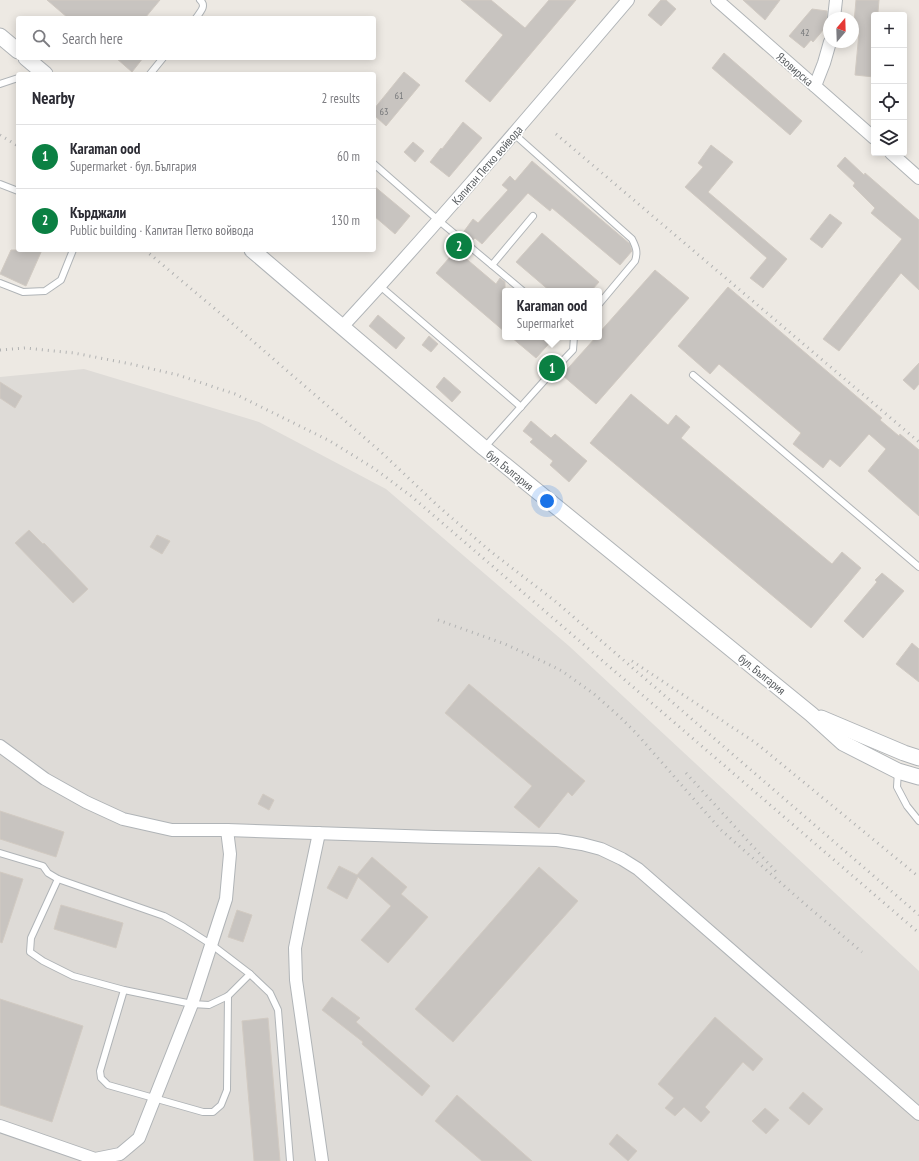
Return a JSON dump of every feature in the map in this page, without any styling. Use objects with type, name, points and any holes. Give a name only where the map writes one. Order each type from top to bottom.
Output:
[{"type":"street","name":"Капитан Петко войвода","points":[[342,327],[514,134],[628,0]]},
{"type":"street","name":"Язовирска","points":[[717,0],[871,135]]},
{"type":"street","points":[[835,12],[836,0]]},
{"type":"street","points":[[0,36],[16,49]]},
{"type":"street","points":[[815,86],[828,48]]},
{"type":"street","points":[[28,60],[40,72]]},
{"type":"street","points":[[894,156],[919,178]]},
{"type":"street","name":"бул. България","points":[[254,252],[484,448],[811,714],[843,743],[898,771],[919,777]]},
{"type":"street","name":"бул. България","points":[[811,714],[904,754],[919,758]]},
{"type":"street","points":[[0,746],[45,779],[86,802],[123,819],[172,830],[227,830],[435,838],[557,840],[601,849],[638,869],[919,1114]]},
{"type":"street","points":[[0,1126],[95,1159],[120,1154],[139,1138],[192,1004],[226,899],[230,854],[227,830]]},
{"type":"street","points":[[319,833],[296,948],[296,980],[322,1161]]},
{"type":"lane","points":[[200,0],[203,7]]},
{"type":"lane","points":[[198,16],[209,0]]},
{"type":"lane","points":[[152,72],[161,60]]},
{"type":"lane","points":[[0,84],[16,79]]},
{"type":"lane","points":[[514,134],[632,239],[636,246],[636,261],[602,301]]},
{"type":"lane","points":[[376,166],[519,288]]},
{"type":"lane","points":[[0,184],[16,189]]},
{"type":"lane","points":[[492,265],[533,216]]},
{"type":"lane","points":[[0,283],[23,292],[45,291],[61,280],[72,252]]},
{"type":"lane","points":[[380,286],[521,407]]},
{"type":"lane","points":[[484,448],[573,350],[574,340]]},
{"type":"lane","points":[[693,375],[919,567]]},
{"type":"lane","points":[[898,771],[897,787],[907,806],[919,821]]},
{"type":"lane","points":[[0,853],[43,866],[48,873],[58,880],[164,916],[212,945],[250,974],[270,993],[278,1010],[290,1161]]},
{"type":"lane","points":[[58,880],[31,938],[30,952],[43,961],[73,976],[124,990],[192,1004],[209,1005],[228,996],[250,974]]},
{"type":"lane","points":[[124,990],[100,1072],[101,1078],[108,1085],[203,1112],[213,1112],[221,1106],[227,1090],[228,996]]},
{"type":"shaded area","points":[[84,369],[259,422],[386,489],[569,646],[919,971],[919,1161],[0,1161],[0,377]]},
{"type":"building","points":[[47,0],[160,0],[147,16],[66,16]]},
{"type":"building","points":[[461,0],[491,0],[525,28],[549,0],[576,0],[490,102],[465,81],[503,35]]},
{"type":"building","points":[[661,0],[666,0],[676,9],[661,26],[648,15]]},
{"type":"building","points":[[743,0],[780,0],[765,20]]},
{"type":"building","points":[[856,0],[879,0],[878,12],[871,12],[871,77],[855,75],[858,48],[859,48],[859,12],[855,12]]},
{"type":"building","points":[[812,9],[827,11],[823,12],[823,30],[813,42],[811,40],[804,48],[789,36]]},
{"type":"building","points":[[724,53],[802,121],[790,135],[712,68]]},
{"type":"building","points":[[118,60],[141,60],[132,72]]},
{"type":"building","points":[[404,72],[420,85],[386,126],[376,117],[376,107]]},
{"type":"building","points":[[463,122],[482,138],[449,177],[430,162]]},
{"type":"building","points":[[413,142],[424,151],[415,162],[404,152]]},
{"type":"building","points":[[711,145],[733,162],[708,192],[787,259],[763,288],[750,278],[767,258],[685,187],[703,167],[698,163]]},
{"type":"building","points":[[845,157],[864,175],[865,173],[919,220],[919,290],[901,273],[839,351],[823,339],[902,239],[871,213],[875,208],[853,186],[855,183],[837,166]]},
{"type":"building","points":[[532,161],[630,244],[632,251],[620,265],[552,208],[550,211],[528,193],[482,244],[475,238],[471,242],[462,234],[473,219],[478,223],[508,190],[502,185],[510,176],[515,181]]},
{"type":"building","points":[[376,188],[410,216],[395,234],[376,218]]},
{"type":"building","points":[[830,214],[842,223],[822,248],[810,239]]},
{"type":"building","points":[[542,233],[599,282],[594,288],[546,288],[516,262]]},
{"type":"building","points":[[456,241],[466,249],[461,254],[451,246]]},
{"type":"building","points":[[11,250],[16,250],[16,252],[41,252],[26,286],[0,274]]},
{"type":"building","points":[[456,250],[496,284],[500,278],[505,282],[505,288],[502,288],[502,329],[436,273]]},
{"type":"building","points":[[655,270],[689,298],[596,404],[562,375],[593,340],[602,340],[602,330]]},
{"type":"building","points":[[728,287],[882,418],[880,420],[919,450],[919,516],[868,471],[886,449],[869,434],[840,467],[830,459],[823,468],[793,444],[801,433],[719,364],[710,374],[678,346]]},
{"type":"building","points":[[378,315],[405,338],[396,349],[369,326]]},
{"type":"building","points":[[429,336],[438,344],[431,352],[422,345]]},
{"type":"building","points":[[515,340],[552,340],[536,358]]},
{"type":"building","points":[[919,363],[919,384],[914,390],[903,380]]},
{"type":"building","points":[[444,377],[461,392],[452,402],[436,387]]},
{"type":"building","points":[[0,382],[22,396],[15,408],[0,398]]},
{"type":"building","points":[[631,394],[668,425],[676,415],[690,427],[681,438],[832,564],[842,552],[861,568],[811,628],[590,443]]},
{"type":"building","points":[[531,421],[551,438],[555,434],[587,461],[569,482],[550,465],[553,461],[530,442],[533,439],[523,431]]},
{"type":"building","points":[[29,530],[43,544],[44,543],[88,589],[73,603],[15,543]]},
{"type":"building","points":[[157,535],[170,541],[162,554],[150,547]]},
{"type":"building","points":[[882,573],[904,591],[863,638],[844,621],[877,582],[875,580]]},
{"type":"building","points":[[912,643],[919,649],[919,682],[896,664]]},
{"type":"building","points":[[469,684],[585,781],[572,796],[568,792],[539,828],[514,807],[532,786],[445,713]]},
{"type":"building","points":[[263,794],[274,800],[269,810],[258,804]]},
{"type":"building","points":[[0,811],[64,832],[56,857],[0,839]]},
{"type":"building","points":[[372,857],[407,887],[401,894],[428,917],[388,963],[361,940],[391,906],[358,877],[347,899],[327,888],[339,866],[357,875]]},
{"type":"building","points":[[539,867],[578,901],[453,1042],[415,1009]]},
{"type":"building","points":[[0,872],[23,879],[2,943],[0,942]]},
{"type":"building","points":[[61,905],[123,923],[116,948],[54,929]]},
{"type":"building","points":[[237,910],[252,915],[243,942],[228,937]]},
{"type":"building","points":[[332,997],[360,1018],[356,1022],[430,1086],[422,1096],[362,1044],[363,1042],[322,1010]]},
{"type":"building","points":[[0,999],[83,1026],[52,1122],[0,1105]]},
{"type":"building","points":[[715,1017],[763,1059],[753,1071],[743,1062],[705,1107],[710,1112],[701,1122],[684,1107],[675,1116],[665,1108],[674,1098],[658,1084]]},
{"type":"building","points":[[268,1018],[280,1161],[254,1161],[242,1021]]},
{"type":"building","points":[[803,1092],[823,1109],[809,1125],[789,1108]]},
{"type":"building","points":[[457,1095],[532,1161],[482,1161],[435,1121]]},
{"type":"building","points":[[765,1108],[779,1120],[766,1134],[752,1121]]},
{"type":"building","points":[[617,1134],[637,1151],[628,1161],[609,1144]]},
{"type":"railway","points":[[556,134],[919,442]]},
{"type":"railway","points":[[0,135],[16,145]]},
{"type":"railway","points":[[147,252],[381,452],[438,506],[490,551],[555,601],[919,915]]},
{"type":"railway","points":[[0,350],[25,348],[74,353],[178,375],[235,394],[330,441],[375,469],[411,496],[919,933]]},
{"type":"railway","points":[[438,620],[505,644],[542,661],[562,671],[594,694],[636,733],[721,830],[862,952]]},
{"type":"railway","points":[[632,661],[756,743],[919,877]]},
{"type":"railway","points":[[686,773],[779,875]]},
{"type":"place","name":"Кърджали","points":[[459,246]]},
{"type":"place","name":"Karaman ood","points":[[552,368]]}]
